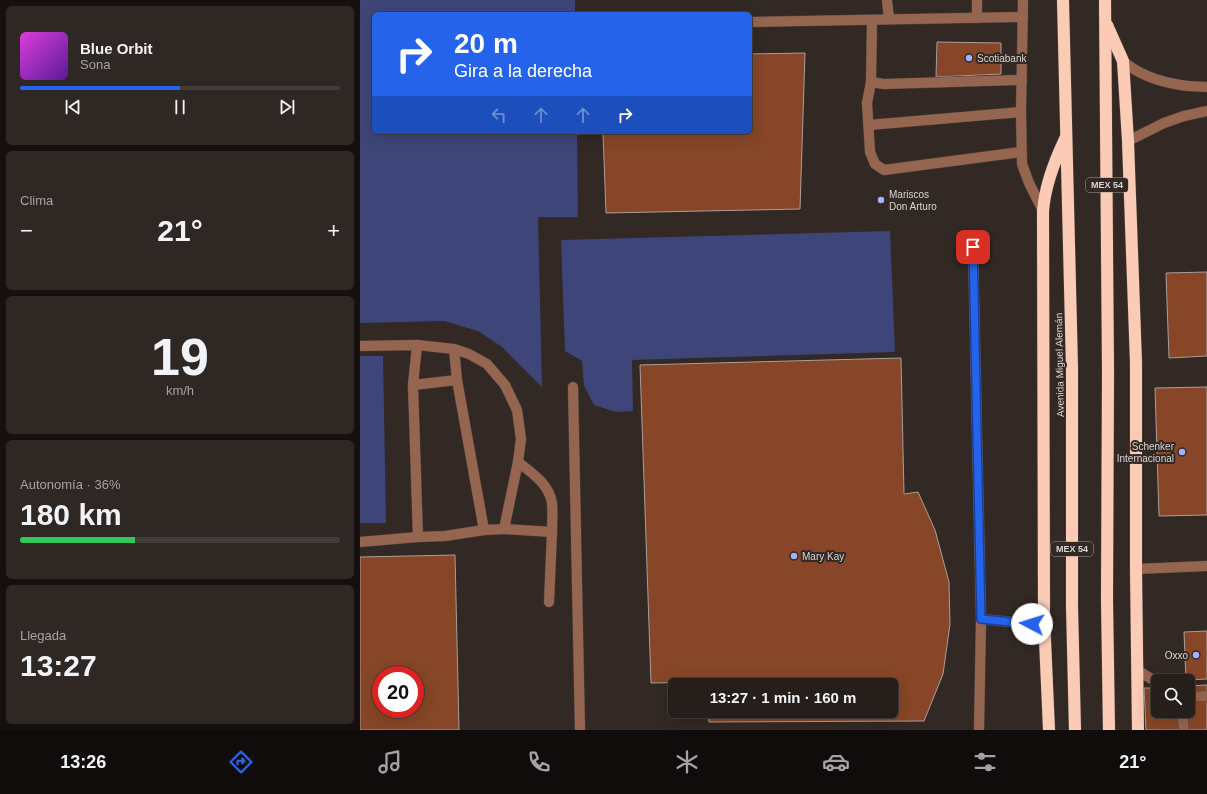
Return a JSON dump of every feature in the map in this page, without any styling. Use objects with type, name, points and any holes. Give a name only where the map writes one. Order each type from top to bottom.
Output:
[{"type":"highway","name":"Avenida Miguel Alemán","points":[[1063,0],[1072,368],[1072,606],[1075,730]]},
{"type":"highway","name":"MEX 54","points":[[1105,0],[1108,371],[1107,599],[1110,730]]},
{"type":"highway","points":[[1106,22],[1123,61],[1128,141],[1136,363],[1138,730]]},
{"type":"highway","points":[[1049,730],[1044,625],[1043,211],[1044,198],[1054,162],[1066,136]]},
{"type":"lane","points":[[887,0],[889,19]]},
{"type":"lane","points":[[977,0],[977,18]]},
{"type":"lane","points":[[1023,0],[1021,112],[1022,164],[1029,183],[1043,211]]},
{"type":"lane","points":[[752,22],[1023,17]]},
{"type":"lane","points":[[872,20],[871,82],[867,102],[870,152],[875,164],[884,170],[1021,152]]},
{"type":"lane","points":[[1123,61],[1131,68],[1158,80],[1182,85],[1207,87]]},
{"type":"lane","points":[[871,82],[884,84],[1022,80]]},
{"type":"lane","points":[[1128,141],[1164,122],[1207,111]]},
{"type":"lane","points":[[869,125],[1021,112]]},
{"type":"lane","points":[[973,247],[981,619],[979,730]]},
{"type":"lane","points":[[417,345],[413,385],[418,537]]},
{"type":"lane","points":[[360,346],[417,345],[454,349],[469,354],[487,364],[505,386],[517,410],[521,439],[518,462],[504,528]]},
{"type":"lane","points":[[454,349],[457,380],[484,530]]},
{"type":"lane","points":[[413,385],[457,380]]},
{"type":"lane","points":[[573,387],[580,730]]},
{"type":"lane","points":[[518,462],[533,474],[548,490],[552,502],[549,602]]},
{"type":"lane","points":[[360,542],[445,536],[504,528],[552,532]]},
{"type":"lane","points":[[1136,569],[1207,566]]},
{"type":"lane","points":[[981,619],[1044,625]]},
{"type":"lane","points":[[1137,670],[1151,679]]},
{"type":"lane","points":[[1195,697],[1207,696]]},
{"type":"lane","points":[[1183,718],[1184,730]]},
{"type":"shaded area","points":[[360,0],[575,0],[575,12],[372,12],[372,134],[577,134],[578,217],[538,217],[542,387],[502,347],[478,331],[444,321],[360,323]]},
{"type":"shaded area","points":[[890,231],[895,352],[632,360],[633,411],[616,412],[594,405],[584,386],[582,361],[565,351],[561,240]]},
{"type":"shaded area","points":[[360,356],[383,356],[386,523],[360,523]]},
{"type":"building","name":"Scotiabank","points":[[937,42],[1001,43],[1001,74],[936,77]]},
{"type":"building","points":[[805,53],[800,209],[606,213],[603,134],[752,134],[752,54]]},
{"type":"building","points":[[1207,272],[1207,356],[1169,358],[1166,273]]},
{"type":"building","name":"Mary Kay","points":[[901,358],[904,494],[918,492],[935,530],[949,582],[950,624],[943,674],[924,721],[709,722],[709,718],[898,718],[898,678],[668,678],[668,683],[651,683],[640,365]]},
{"type":"building","name":"Schenker Internacional","points":[[1207,387],[1207,515],[1159,516],[1155,388]]},
{"type":"building","points":[[455,555],[459,730],[360,730],[360,557]]},
{"type":"building","name":"Oxxo","points":[[1207,631],[1207,679],[1195,680],[1195,674],[1186,674],[1184,632]]},
{"type":"building","points":[[1207,685],[1207,730],[1146,730],[1144,688],[1151,688],[1151,718],[1195,718],[1195,686]]},
{"type":"place","name":"Scotiabank","points":[[969,58]]},
{"type":"place","name":"Mariscos Don Arturo","points":[[881,200]]},
{"type":"place","name":"Schenker Internacional","points":[[1182,452]]},
{"type":"place","name":"Mary Kay","points":[[794,556]]},
{"type":"place","name":"Oxxo","points":[[1196,655]]},
{"type":"route","points":[[973,247],[981,619],[1032,624]]}]
